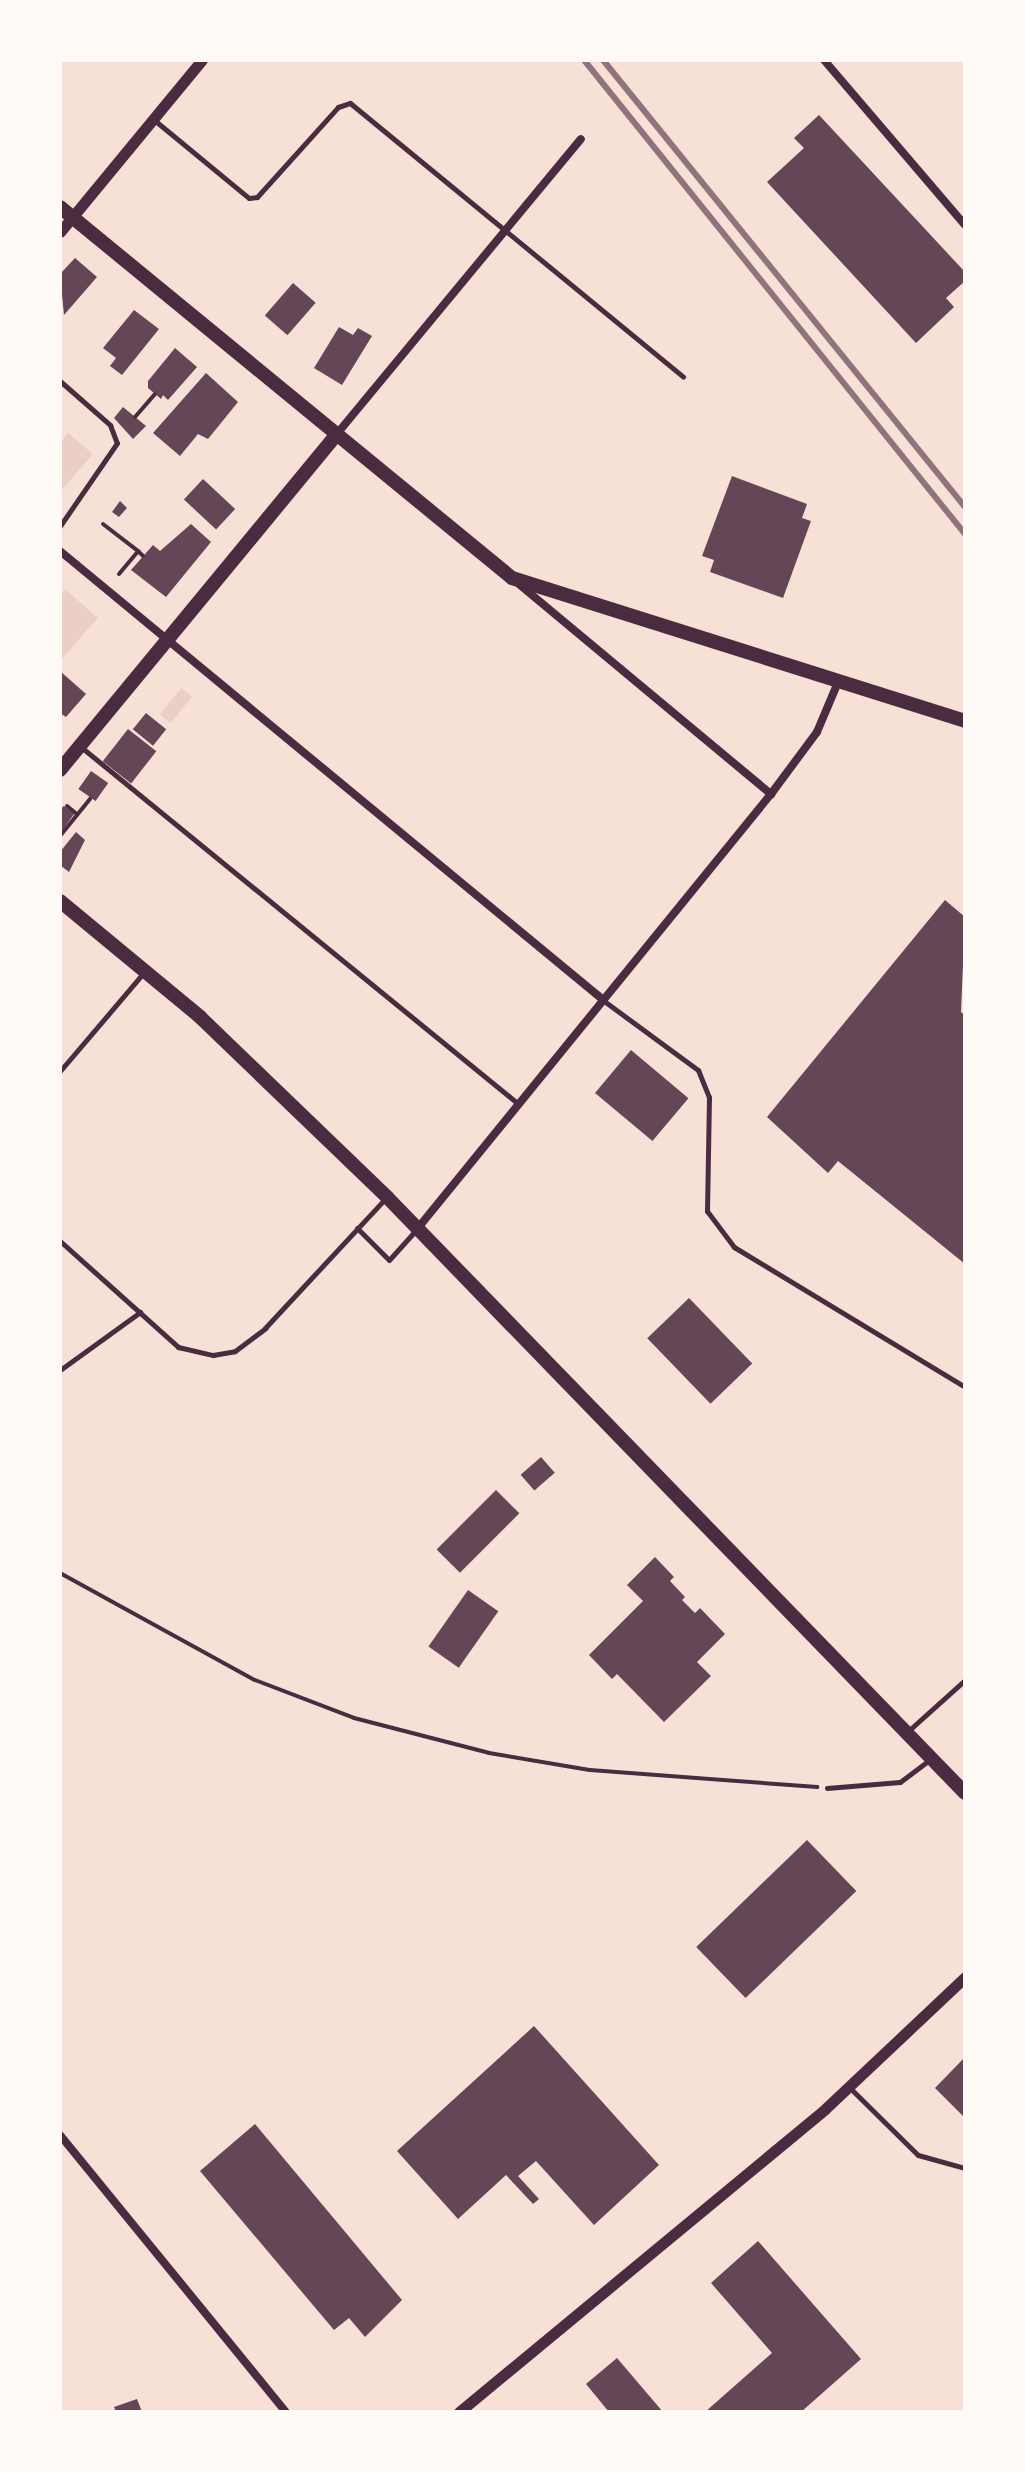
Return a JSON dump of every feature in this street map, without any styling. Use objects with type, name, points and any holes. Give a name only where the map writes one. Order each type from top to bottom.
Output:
[{"type":"main road","points":[[60,207],[512,578],[965,721]]},
{"type":"main road","points":[[60,770],[336,435]]},
{"type":"main road","points":[[60,901],[147,969],[387,1197],[965,1793]]},
{"type":"street","points":[[60,232],[202,60]]},
{"type":"street","points":[[824,60],[965,225]]},
{"type":"street","points":[[336,435],[581,139]]},
{"type":"street","points":[[60,551],[601,998]]},
{"type":"street","points":[[512,578],[771,794]]},
{"type":"street","points":[[418,1228],[516,1102],[771,794],[817,732],[839,680]]},
{"type":"street","points":[[459,2412],[849,2087],[965,1977]]},
{"type":"street","points":[[60,2135],[286,2412]]},
{"type":"lane","points":[[153,119],[249,198],[257,197],[338,107],[350,103],[683,377]]},
{"type":"lane","points":[[60,381],[110,425],[117,443],[60,526]]},
{"type":"lane","points":[[81,746],[516,1102]]},
{"type":"lane","points":[[60,1071],[147,969]]},
{"type":"lane","points":[[601,998],[698,1070],[709,1097],[707,1211],[734,1247],[965,1387]]},
{"type":"lane","points":[[60,1241],[178,1347],[213,1355],[235,1351],[265,1328],[387,1197]]},
{"type":"lane","points":[[357,1228],[389,1260],[418,1228]]},
{"type":"lane","points":[[60,1370],[140,1312]]},
{"type":"lane","points":[[907,1733],[965,1680]]},
{"type":"lane","points":[[827,1788],[900,1782],[931,1758]]},
{"type":"lane","points":[[849,2087],[918,2155],[965,2168]]},
{"type":"path","points":[[135,417],[155,394]]},
{"type":"path","points":[[103,524],[143,556]]},
{"type":"path","points":[[119,574],[138,551]]},
{"type":"path","points":[[60,836],[90,799]]},
{"type":"path","points":[[67,806],[78,815]]},
{"type":"path","points":[[60,1573],[255,1680],[354,1718],[489,1753],[590,1770],[827,1788]]},
{"type":"shaded area","points":[[68,433],[93,454],[60,492],[60,443]]},
{"type":"shaded area","points":[[65,589],[98,618],[60,661],[60,595]]},
{"type":"shaded area","points":[[181,688],[192,697],[170,723],[160,714]]},
{"type":"building","points":[[819,115],[965,272],[965,281],[946,298],[954,307],[916,343],[767,182],[804,148],[794,138]]},
{"type":"building","points":[[75,258],[97,277],[64,315],[60,274]]},
{"type":"building","points":[[293,283],[316,303],[287,335],[265,315]]},
{"type":"building","points":[[134,310],[159,329],[122,375],[110,366],[116,358],[103,348]]},
{"type":"building","points":[[339,327],[353,335],[358,328],[372,336],[342,385],[314,368]]},
{"type":"building","points":[[175,348],[197,367],[168,400],[163,395],[161,399],[148,388],[148,381]]},
{"type":"building","points":[[206,373],[238,402],[208,439],[198,434],[180,456],[153,433]]},
{"type":"building","points":[[123,407],[146,426],[133,439],[114,418]]},
{"type":"building","points":[[732,476],[807,504],[802,518],[811,521],[783,598],[710,572],[714,560],[702,556]]},
{"type":"building","points":[[203,479],[235,509],[216,529],[184,499]]},
{"type":"building","points":[[120,501],[127,508],[119,517],[112,512]]},
{"type":"building","points":[[191,524],[211,542],[166,597],[131,570],[153,545],[160,551]]},
{"type":"building","points":[[60,671],[86,694],[66,717],[60,713]]},
{"type":"building","points":[[146,713],[166,729],[153,746],[133,729]]},
{"type":"building","points":[[128,729],[156,751],[131,783],[103,761]]},
{"type":"building","points":[[91,771],[108,783],[96,801],[78,789]]},
{"type":"building","points":[[64,806],[74,814],[60,834],[60,809]]},
{"type":"building","points":[[76,832],[85,840],[69,872],[60,865],[60,852]]},
{"type":"building","points":[[945,900],[965,917],[961,1012],[965,1015],[965,1264],[838,1161],[828,1173],[767,1117]]},
{"type":"building","points":[[631,1050],[688,1098],[652,1141],[595,1093]]},
{"type":"building","points":[[689,1298],[752,1363],[710,1404],[647,1338]]},
{"type":"building","points":[[541,1457],[555,1473],[534,1491],[521,1475]]},
{"type":"building","points":[[496,1490],[519,1513],[460,1573],[437,1549]]},
{"type":"building","points":[[655,1557],[674,1577],[670,1581],[685,1597],[682,1600],[695,1613],[700,1608],[725,1634],[697,1662],[711,1676],[664,1722],[617,1674],[612,1679],[589,1655],[643,1601],[627,1585]]},
{"type":"building","points":[[468,1590],[498,1611],[459,1668],[428,1647]]},
{"type":"building","points":[[807,1840],[856,1891],[746,1998],[696,1947]]},
{"type":"building","points":[[534,2026],[659,2165],[594,2225],[536,2161],[518,2176],[539,2199],[533,2204],[506,2175],[458,2219],[397,2151]]},
{"type":"building","points":[[965,2057],[965,2118],[935,2088]]},
{"type":"building","points":[[255,2124],[402,2300],[365,2337],[349,2318],[334,2330],[200,2171]]},
{"type":"building","points":[[758,2241],[861,2359],[801,2412],[705,2412],[772,2353],[711,2283]]},
{"type":"building","points":[[617,2358],[663,2412],[609,2412],[586,2384]]},
{"type":"building","points":[[137,2399],[142,2412],[116,2412],[114,2407]]},
{"type":"railway","points":[[584,60],[965,534]]},
{"type":"railway","points":[[603,60],[965,507]]}]
